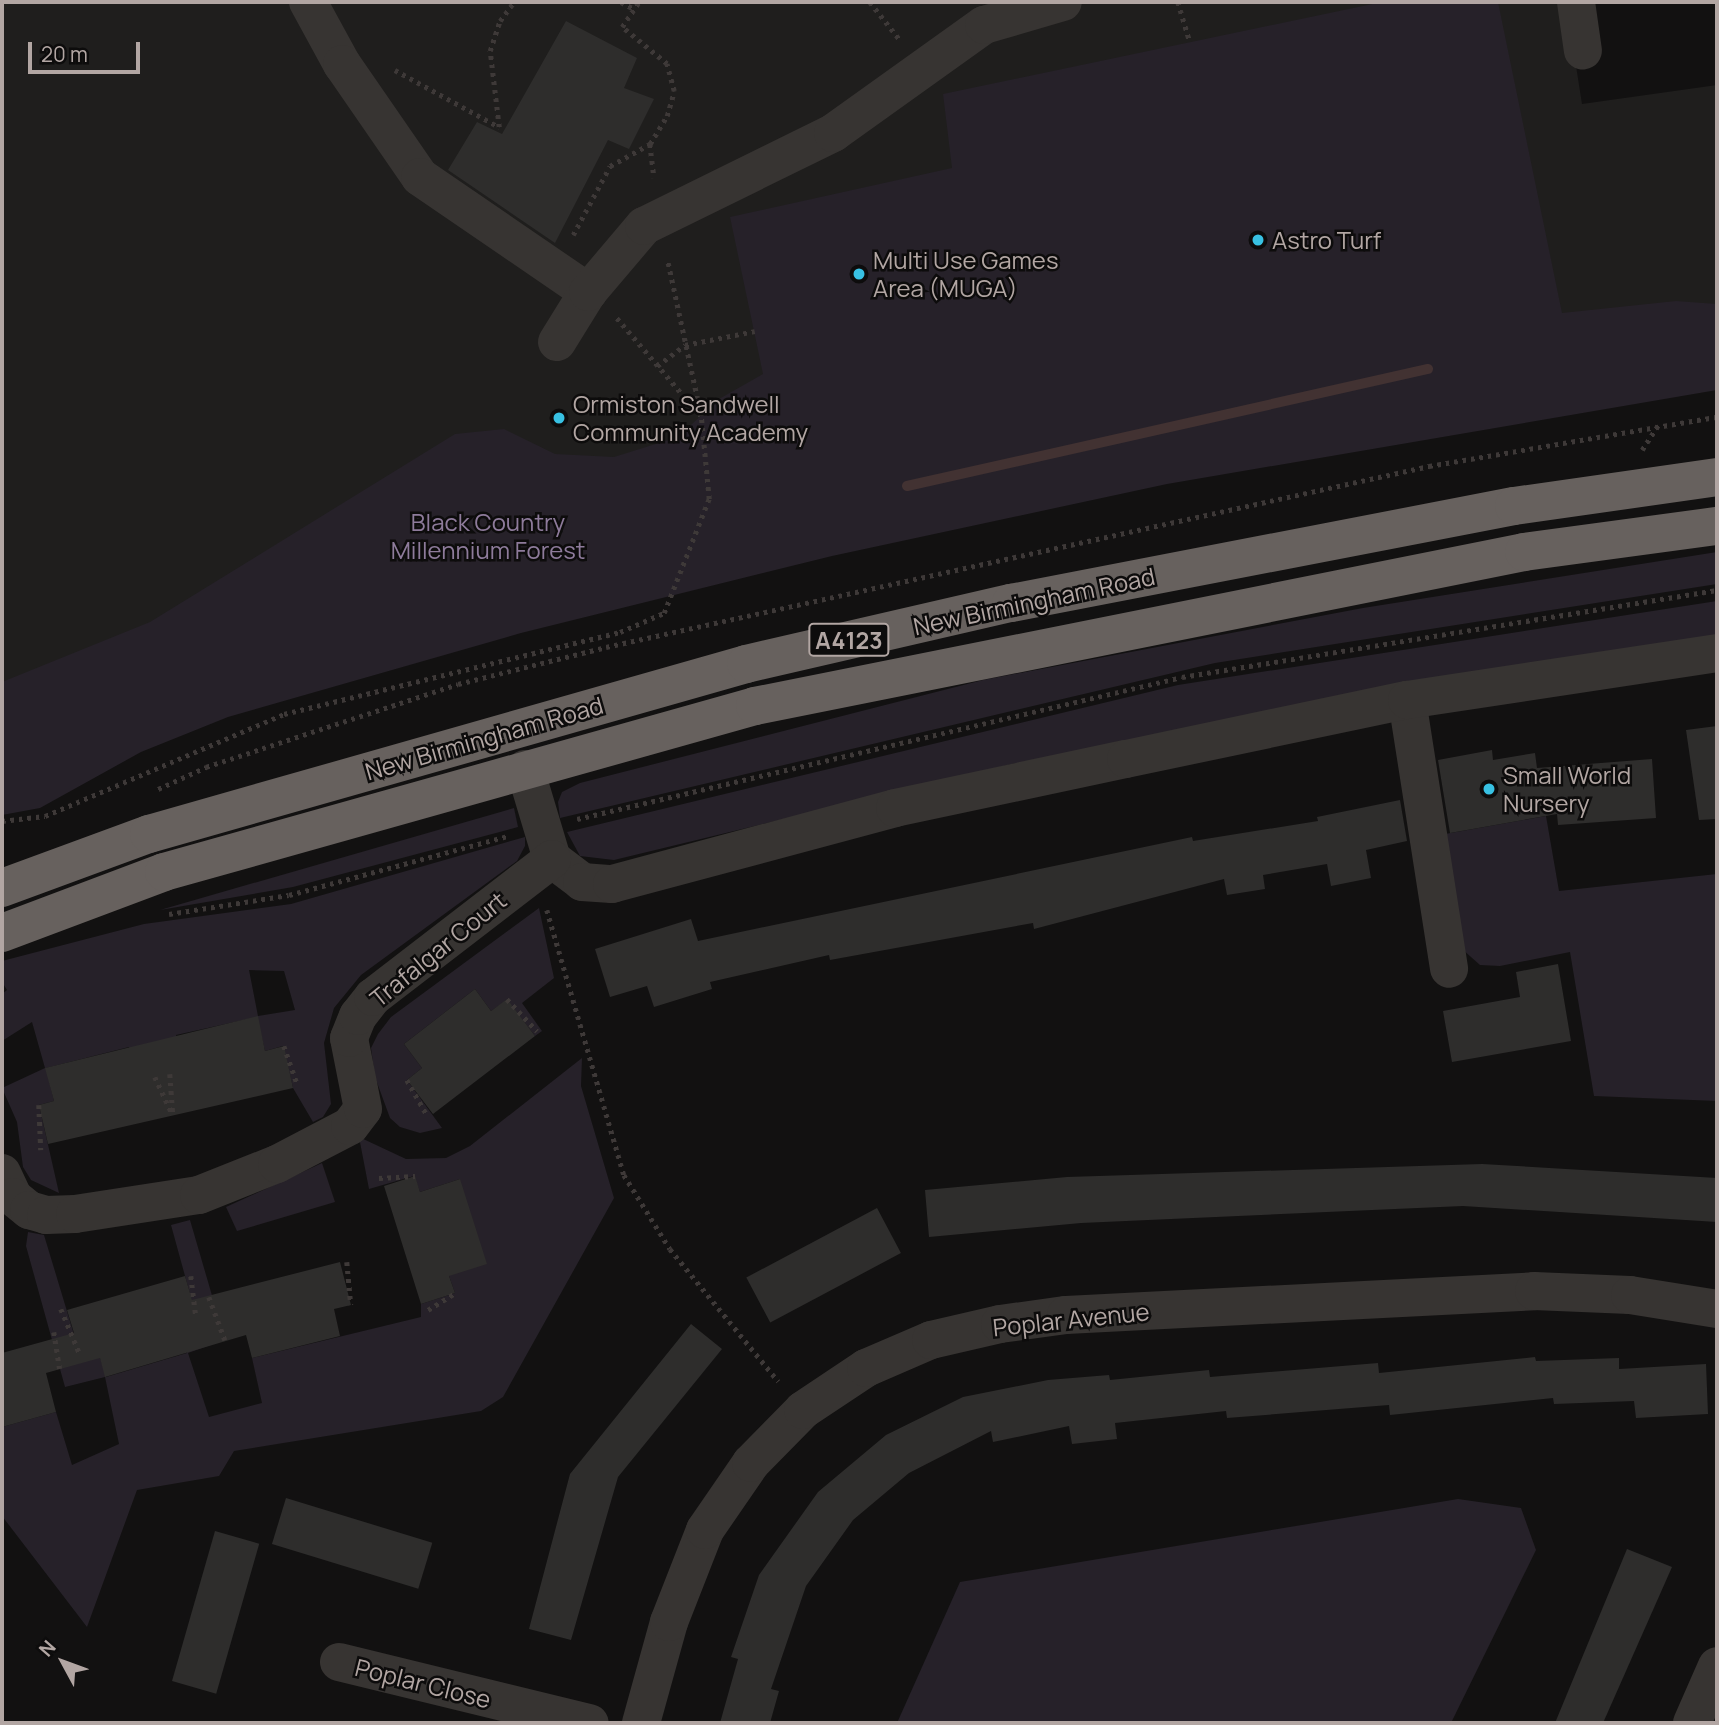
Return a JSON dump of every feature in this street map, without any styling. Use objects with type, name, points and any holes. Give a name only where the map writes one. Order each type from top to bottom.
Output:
[{"type":"highway","name":"New Birmingham Road","points":[[2,888],[149,834],[746,664],[1065,592],[1514,506],[1717,477]]},
{"type":"highway","name":"New Birmingham Road","points":[[2,933],[164,872],[755,706],[1015,651],[1524,552],[1717,526]]},
{"type":"street","points":[[307,2],[342,64],[420,177],[588,292]]},
{"type":"street","points":[[557,342],[588,292],[644,226],[833,133],[984,25],[1063,2]]},
{"type":"street","points":[[1576,2],[1583,51]]},
{"type":"street","points":[[543,853],[582,882],[612,884],[895,808],[1407,701],[1717,653]]},
{"type":"street","points":[[1407,701],[1449,969]]},
{"type":"street","name":"New Birmingham Road","points":[[525,769],[543,853]]},
{"type":"street","name":"Trafalgar Court","points":[[2,1172],[13,1197],[29,1210],[75,1214],[200,1195],[276,1164],[350,1126],[363,1109],[349,1038],[358,1016],[373,997],[543,853]]},
{"type":"street","name":"Poplar Avenue","points":[[640,1723],[668,1622],[705,1530],[751,1463],[803,1410],[866,1368],[931,1340],[1000,1324],[1066,1315],[1534,1291],[1630,1295],[1717,1310]]},
{"type":"street","name":"Poplar Close","points":[[339,1662],[590,1723]]},
{"type":"street","points":[[1692,1723],[1717,1666]]},
{"type":"path","points":[[382,63],[499,127],[490,51],[500,21],[514,2]]},
{"type":"path","points":[[621,2],[634,9]]},
{"type":"path","points":[[870,2],[903,44]]},
{"type":"path","points":[[1178,2],[1190,42]]},
{"type":"path","points":[[2,821],[45,816],[284,714],[620,632],[664,613],[709,499],[701,416],[658,219],[650,144]]},
{"type":"path","points":[[657,366],[685,345],[755,331]]},
{"type":"path","points":[[165,915],[543,853],[1182,677],[1717,590]]},
{"type":"path","points":[[543,853],[624,1175],[670,1249],[803,1410]]},
{"type":"path","points":[[507,999],[537,1031]]},
{"type":"path","points":[[284,1046],[298,1086]]},
{"type":"path","points":[[155,1077],[172,1114],[170,1074]]},
{"type":"path","points":[[407,1080],[428,1115]]},
{"type":"path","points":[[39,1105],[41,1150]]},
{"type":"path","points":[[379,1178],[415,1176]]},
{"type":"path","points":[[348,1262],[351,1305]]},
{"type":"path","points":[[191,1276],[196,1317]]},
{"type":"path","points":[[428,1310],[455,1293]]},
{"type":"path","points":[[209,1297],[225,1340]]},
{"type":"path","points":[[61,1309],[79,1352]]},
{"type":"path","points":[[54,1332],[60,1369]]},
{"type":"shaded area","name":"Ormiston Sandwell Community Academy","points":[[2,2],[1566,2],[1582,104],[1717,85],[1717,356],[2,716]]},
{"type":"green space","name":"Black Country Millennium Forest","points":[[1382,2],[1498,2],[1562,313],[1676,301],[1717,304],[1717,390],[1167,484],[832,556],[521,633],[228,717],[141,752],[40,808],[2,815],[2,682],[150,622],[455,434],[504,429],[555,454],[614,457],[678,437],[719,399],[763,374],[730,217],[952,168],[943,94]]},
{"type":"green space","points":[[1717,552],[1717,584],[1215,663],[560,818],[558,802],[562,792],[580,783],[983,680],[1363,608]]},
{"type":"green space","points":[[1717,601],[1717,642],[1012,764],[614,860],[580,856],[567,832],[1178,685]]},
{"type":"green space","points":[[514,808],[518,827],[293,887],[160,910]]},
{"type":"green space","points":[[1546,816],[1559,891],[1717,874],[1717,1101],[1594,1096],[1570,952],[1500,966],[1480,965],[1462,949],[1445,834]]},
{"type":"green space","points":[[525,837],[525,846],[517,861],[361,975],[334,1008],[324,1043],[331,1104],[323,1117],[313,1122],[293,1088],[283,1046],[265,1051],[257,1017],[176,1035],[184,1071],[138,1081],[129,1047],[46,1068],[54,1101],[39,1105],[59,1193],[31,1180],[23,1167],[17,1122],[2,1088],[45,1068],[32,1022],[2,1041],[2,994],[7,990],[2,982],[2,961],[144,924],[291,904]],"holes":[[[249,970],[284,971],[295,1010],[258,1016]]]},
{"type":"green space","points":[[539,908],[554,978],[522,1003],[542,1031],[535,1036],[507,1000],[491,1011],[475,989],[404,1044],[422,1068],[407,1080],[442,1128],[420,1133],[400,1127],[390,1118],[375,1077],[371,1048],[378,1034],[391,1017]]},
{"type":"green space","points":[[582,1058],[581,1086],[614,1198],[503,1397],[481,1411],[234,1451],[219,1476],[137,1490],[87,1627],[2,1516],[2,1427],[56,1412],[72,1465],[119,1444],[105,1377],[65,1387],[26,1246],[28,1232],[44,1235],[79,1351],[97,1347],[106,1377],[187,1353],[179,1322],[196,1316],[171,1225],[190,1220],[225,1340],[188,1353],[209,1417],[262,1403],[252,1358],[421,1317],[421,1304],[455,1293],[449,1276],[460,1179],[420,1192],[414,1176],[369,1189],[359,1137],[406,1159],[446,1158],[470,1146]]},
{"type":"green space","points":[[322,1163],[335,1202],[237,1231],[226,1207]]},
{"type":"green space","points":[[1458,1499],[1521,1508],[1536,1550],[1451,1723],[897,1723],[960,1582]]},
{"type":"building","points":[[566,21],[637,58],[624,88],[654,99],[629,149],[608,140],[555,243],[448,170],[477,122],[502,134]]},
{"type":"building","points":[[1717,726],[1717,819],[1699,820],[1686,730]]},
{"type":"building","points":[[1492,750],[1493,760],[1535,753],[1537,768],[1652,759],[1656,818],[1558,825],[1557,814],[1450,833],[1438,760]]},
{"type":"building","points":[[1400,800],[1407,841],[1366,850],[1371,878],[1331,886],[1327,864],[1263,875],[1265,889],[1227,895],[1224,879],[1034,929],[1033,923],[830,960],[829,955],[710,982],[712,989],[654,1007],[647,986],[610,997],[595,949],[691,919],[698,941],[1192,837],[1193,841],[1318,821],[1317,817]]},
{"type":"building","points":[[1558,964],[1571,1041],[1452,1062],[1443,1011],[1520,997],[1516,972]]},
{"type":"building","points":[[475,989],[491,1011],[507,999],[535,1036],[433,1114],[407,1080],[422,1068],[404,1044]]},
{"type":"building","points":[[258,1016],[265,1051],[284,1046],[293,1088],[48,1144],[39,1105],[54,1101],[45,1068]]},
{"type":"building","points":[[1482,1164],[1717,1178],[1717,1222],[1463,1206],[1081,1223],[929,1237],[925,1190],[1067,1177]]},
{"type":"building","points":[[415,1176],[420,1192],[460,1179],[487,1264],[449,1276],[455,1293],[421,1304],[384,1186]]},
{"type":"building","points":[[877,1208],[901,1253],[770,1323],[746,1277]]},
{"type":"building","points":[[340,1262],[351,1305],[334,1309],[340,1336],[252,1358],[246,1335],[105,1377],[100,1358],[46,1373],[56,1412],[2,1427],[2,1353],[74,1333],[67,1310],[185,1276],[192,1300]]},
{"type":"building","points":[[691,1324],[722,1349],[618,1477],[571,1640],[529,1629],[570,1474]]},
{"type":"building","points":[[1535,1357],[1536,1361],[1619,1358],[1619,1369],[1706,1364],[1708,1414],[1636,1418],[1634,1401],[1554,1404],[1553,1398],[1390,1415],[1389,1405],[1227,1418],[1226,1411],[1115,1423],[1117,1439],[1072,1444],[1069,1426],[993,1442],[991,1431],[909,1473],[853,1520],[806,1586],[771,1689],[779,1691],[770,1723],[720,1723],[738,1659],[731,1657],[759,1575],[818,1492],[886,1435],[963,1397],[1048,1380],[1109,1375],[1110,1380],[1209,1370],[1210,1377],[1378,1363],[1379,1373]]},
{"type":"building","points":[[286,1498],[432,1543],[418,1589],[272,1544]]},
{"type":"building","points":[[215,1531],[259,1544],[216,1694],[172,1681]]},
{"type":"building","points":[[1627,1549],[1672,1567],[1603,1723],[1555,1723]]},
{"type":"waterway","points":[[907,486],[1428,369]]},
{"type":"place","name":"Astro Turf","points":[[1258,240]]},
{"type":"place","name":"Multi Use Games Area (MUGA)","points":[[859,274]]},
{"type":"place","name":"Ormiston Sandwell Community Academy","points":[[559,418]]},
{"type":"place","name":"Small World Nursery","points":[[1489,789]]}]
